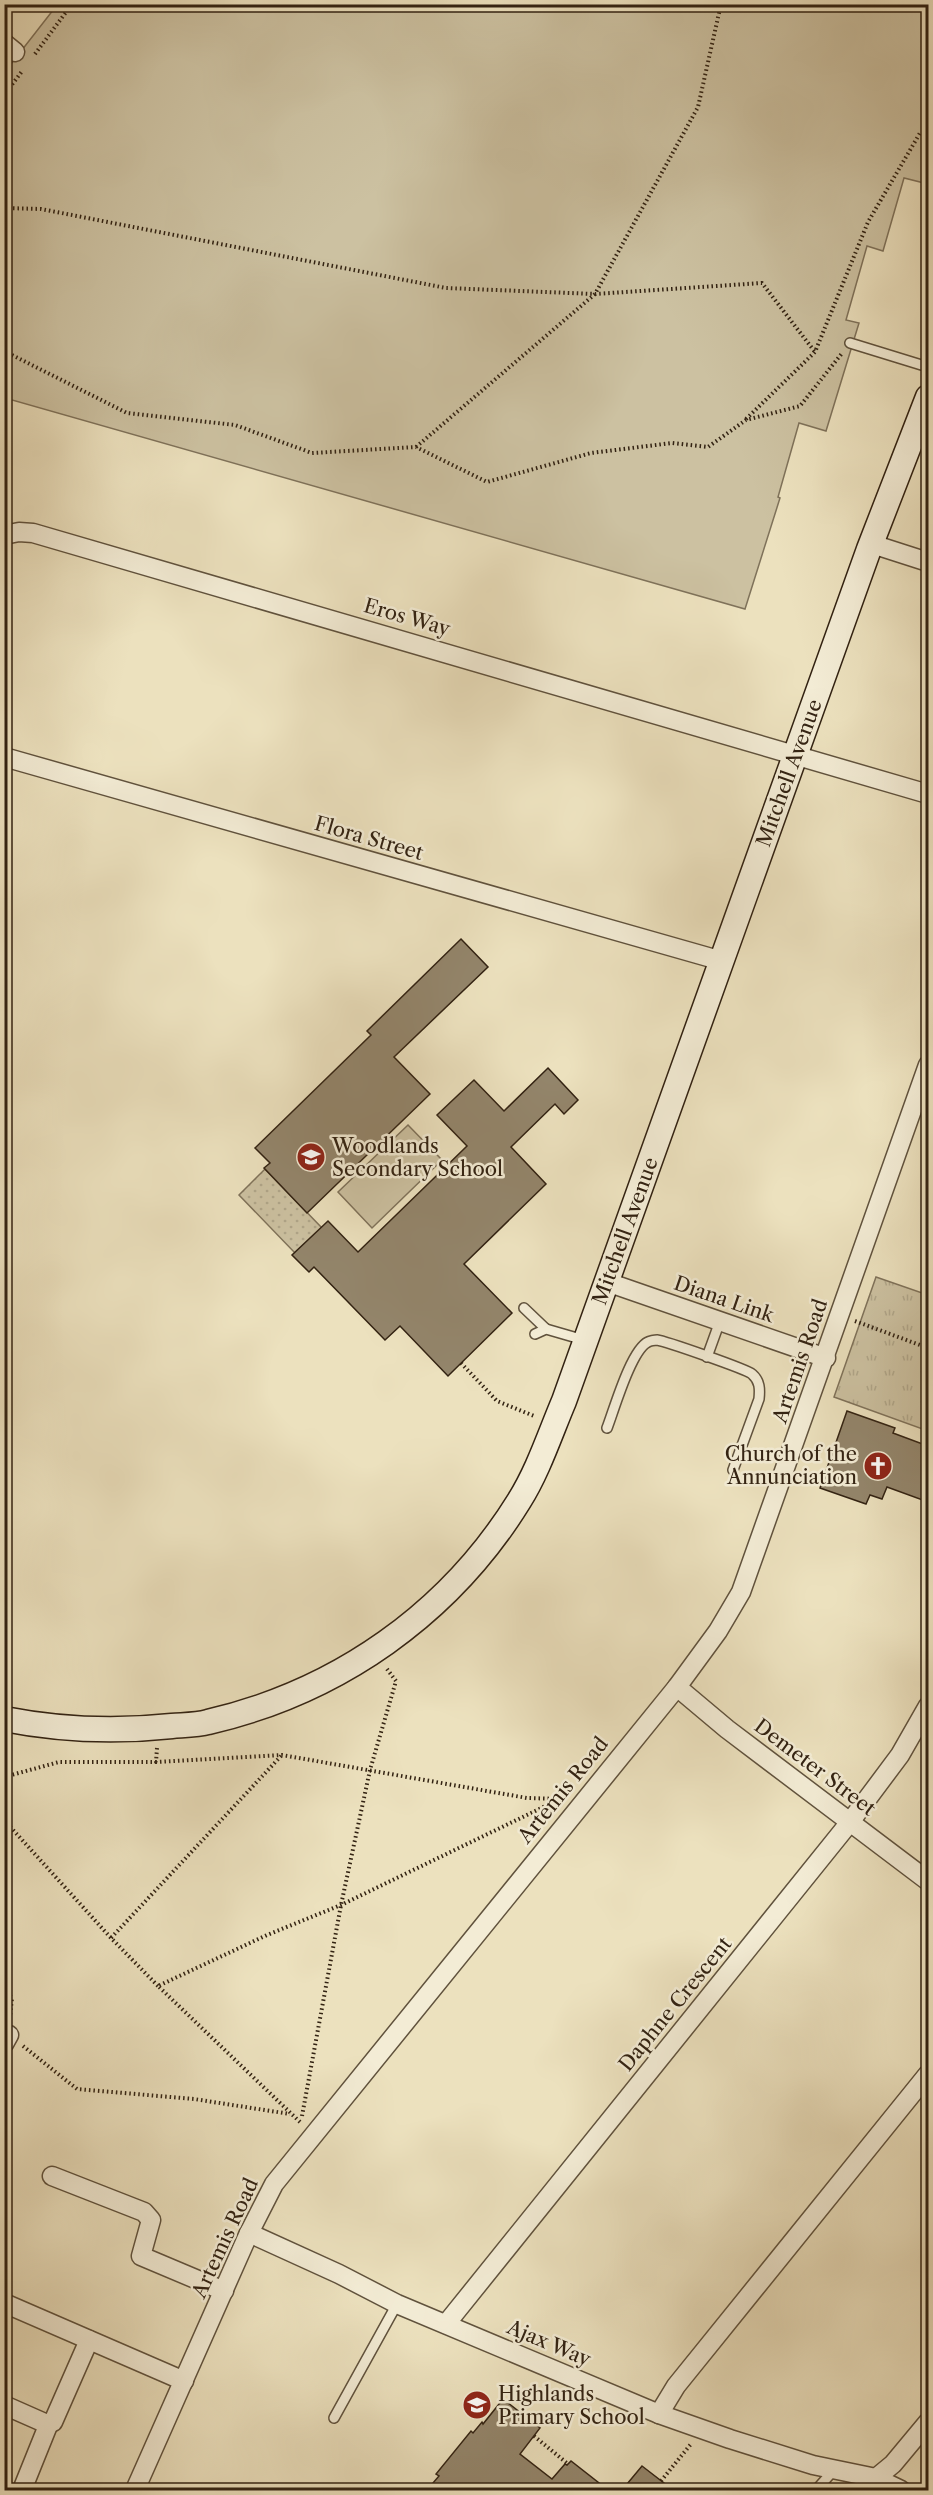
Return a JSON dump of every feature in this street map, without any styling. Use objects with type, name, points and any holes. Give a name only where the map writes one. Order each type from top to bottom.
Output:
[{"type":"street","name":"Mitchell Avenue","points":[[4,1719],[90,1730],[157,1728],[207,1723],[285,1699],[375,1652],[416,1620],[461,1579],[520,1499],[555,1424],[795,754],[928,397]]},
{"type":"street","name":"Eros Way","points":[[4,534],[33,533],[795,754]]},
{"type":"street","points":[[872,544],[928,562]]},
{"type":"street","points":[[795,754],[928,794]]},
{"type":"street","name":"Flora Street","points":[[4,757],[722,961]]},
{"type":"street","name":"Artemis Road","points":[[135,2490],[249,2234],[274,2184],[677,1687],[718,1631],[741,1592],[826,1358],[928,1065]]},
{"type":"street","name":"Diana Link","points":[[607,1282],[826,1358]]},
{"type":"street","name":"Demeter Street","points":[[677,1687],[727,1729],[928,1881]]},
{"type":"street","name":"Daphne Crescent","points":[[446,2324],[850,1822],[900,1755],[928,1706]]},
{"type":"street","points":[[660,2414],[676,2386],[928,2074]]},
{"type":"street","points":[[52,2176],[144,2212],[152,2220],[141,2256],[224,2291]]},
{"type":"street","name":"Ajax Way","points":[[249,2234],[339,2274],[397,2304],[660,2414],[730,2439],[834,2470],[876,2478],[901,2490]]},
{"type":"street","points":[[4,2303],[184,2381]]},
{"type":"street","points":[[22,2490],[49,2423],[56,2419],[89,2340]]},
{"type":"street","points":[[4,2405],[49,2423]]},
{"type":"street","points":[[876,2478],[893,2464],[928,2422]]},
{"type":"lane","points":[[850,343],[928,367]]},
{"type":"lane","points":[[524,1308],[546,1329],[586,1340]]},
{"type":"lane","points":[[707,1357],[720,1321]]},
{"type":"lane","points":[[535,1334],[546,1329]]},
{"type":"lane","points":[[607,1428],[639,1350],[646,1342],[656,1340],[750,1372],[757,1379],[760,1388],[759,1399],[733,1470]]},
{"type":"lane","points":[[334,2418],[397,2304]]},
{"type":"lane","points":[[816,2490],[834,2470]]},
{"type":"path","points":[[17,51],[72,4]]},
{"type":"path","points":[[416,447],[595,294],[698,107],[721,4]]},
{"type":"path","points":[[4,95],[25,68]]},
{"type":"path","points":[[4,351],[127,413],[235,425],[312,453],[416,447],[487,482],[591,453],[672,443],[708,447],[746,420],[814,352],[868,222],[920,133],[928,130]]},
{"type":"path","points":[[4,208],[41,208],[446,288],[595,294],[762,283],[814,352]]},
{"type":"path","points":[[746,420],[800,406],[850,343]]},
{"type":"path","points":[[858,1323],[928,1348]]},
{"type":"path","points":[[461,1363],[497,1401],[555,1424]]},
{"type":"path","points":[[4,1820],[111,1938],[158,1986],[301,2123],[341,1905],[370,1770],[396,1681],[375,1652]]},
{"type":"path","points":[[156,1762],[157,1728]]},
{"type":"path","points":[[111,1938],[282,1755]]},
{"type":"path","points":[[4,1777],[59,1762],[156,1762],[282,1755],[527,1798],[560,1799],[341,1905],[267,1935],[158,1986]]},
{"type":"path","points":[[4,1989],[12,1998],[7,2040],[77,2089],[194,2100],[291,2114]]},
{"type":"path","points":[[534,2436],[568,2464]]},
{"type":"path","points":[[661,2481],[695,2440]]},
{"type":"green space","points":[[57,5],[928,5],[928,184],[904,178],[883,251],[867,246],[846,320],[859,323],[826,431],[799,423],[778,497],[780,498],[745,609],[5,398],[4,73]]},
{"type":"green space","points":[[408,1125],[442,1160],[372,1228],[338,1192]]},
{"type":"green space","points":[[265,1169],[322,1228],[295,1253],[239,1195]]},
{"type":"green space","points":[[876,1277],[928,1295],[928,1431],[834,1397]]},
{"type":"building","points":[[461,939],[488,967],[394,1057],[430,1094],[307,1213],[264,1168],[270,1163],[255,1148],[371,1035],[367,1031]]},
{"type":"building","points":[[548,1068],[578,1100],[564,1114],[555,1104],[511,1147],[546,1184],[464,1264],[512,1313],[448,1376],[400,1326],[385,1340],[314,1267],[309,1272],[292,1255],[328,1221],[358,1252],[467,1146],[437,1115],[474,1080],[504,1111]]},
{"type":"building","name":"Church of the Annunciation","points":[[847,1411],[895,1428],[893,1433],[928,1446],[928,1502],[887,1487],[882,1499],[870,1495],[866,1504],[820,1488]]},
{"type":"building","points":[[503,2399],[540,2428],[520,2454],[552,2479],[565,2464],[571,2461],[608,2490],[427,2490],[439,2476],[436,2474],[471,2431],[473,2433],[482,2422],[483,2424]]},
{"type":"building","points":[[642,2466],[673,2490],[622,2490]]},
{"type":"place","name":"Woodlands Secondary School","points":[[311,1157]]},
{"type":"place","name":"Church of the Annunciation","points":[[878,1466]]},
{"type":"place","name":"Highlands Primary School","points":[[477,2405]]}]
